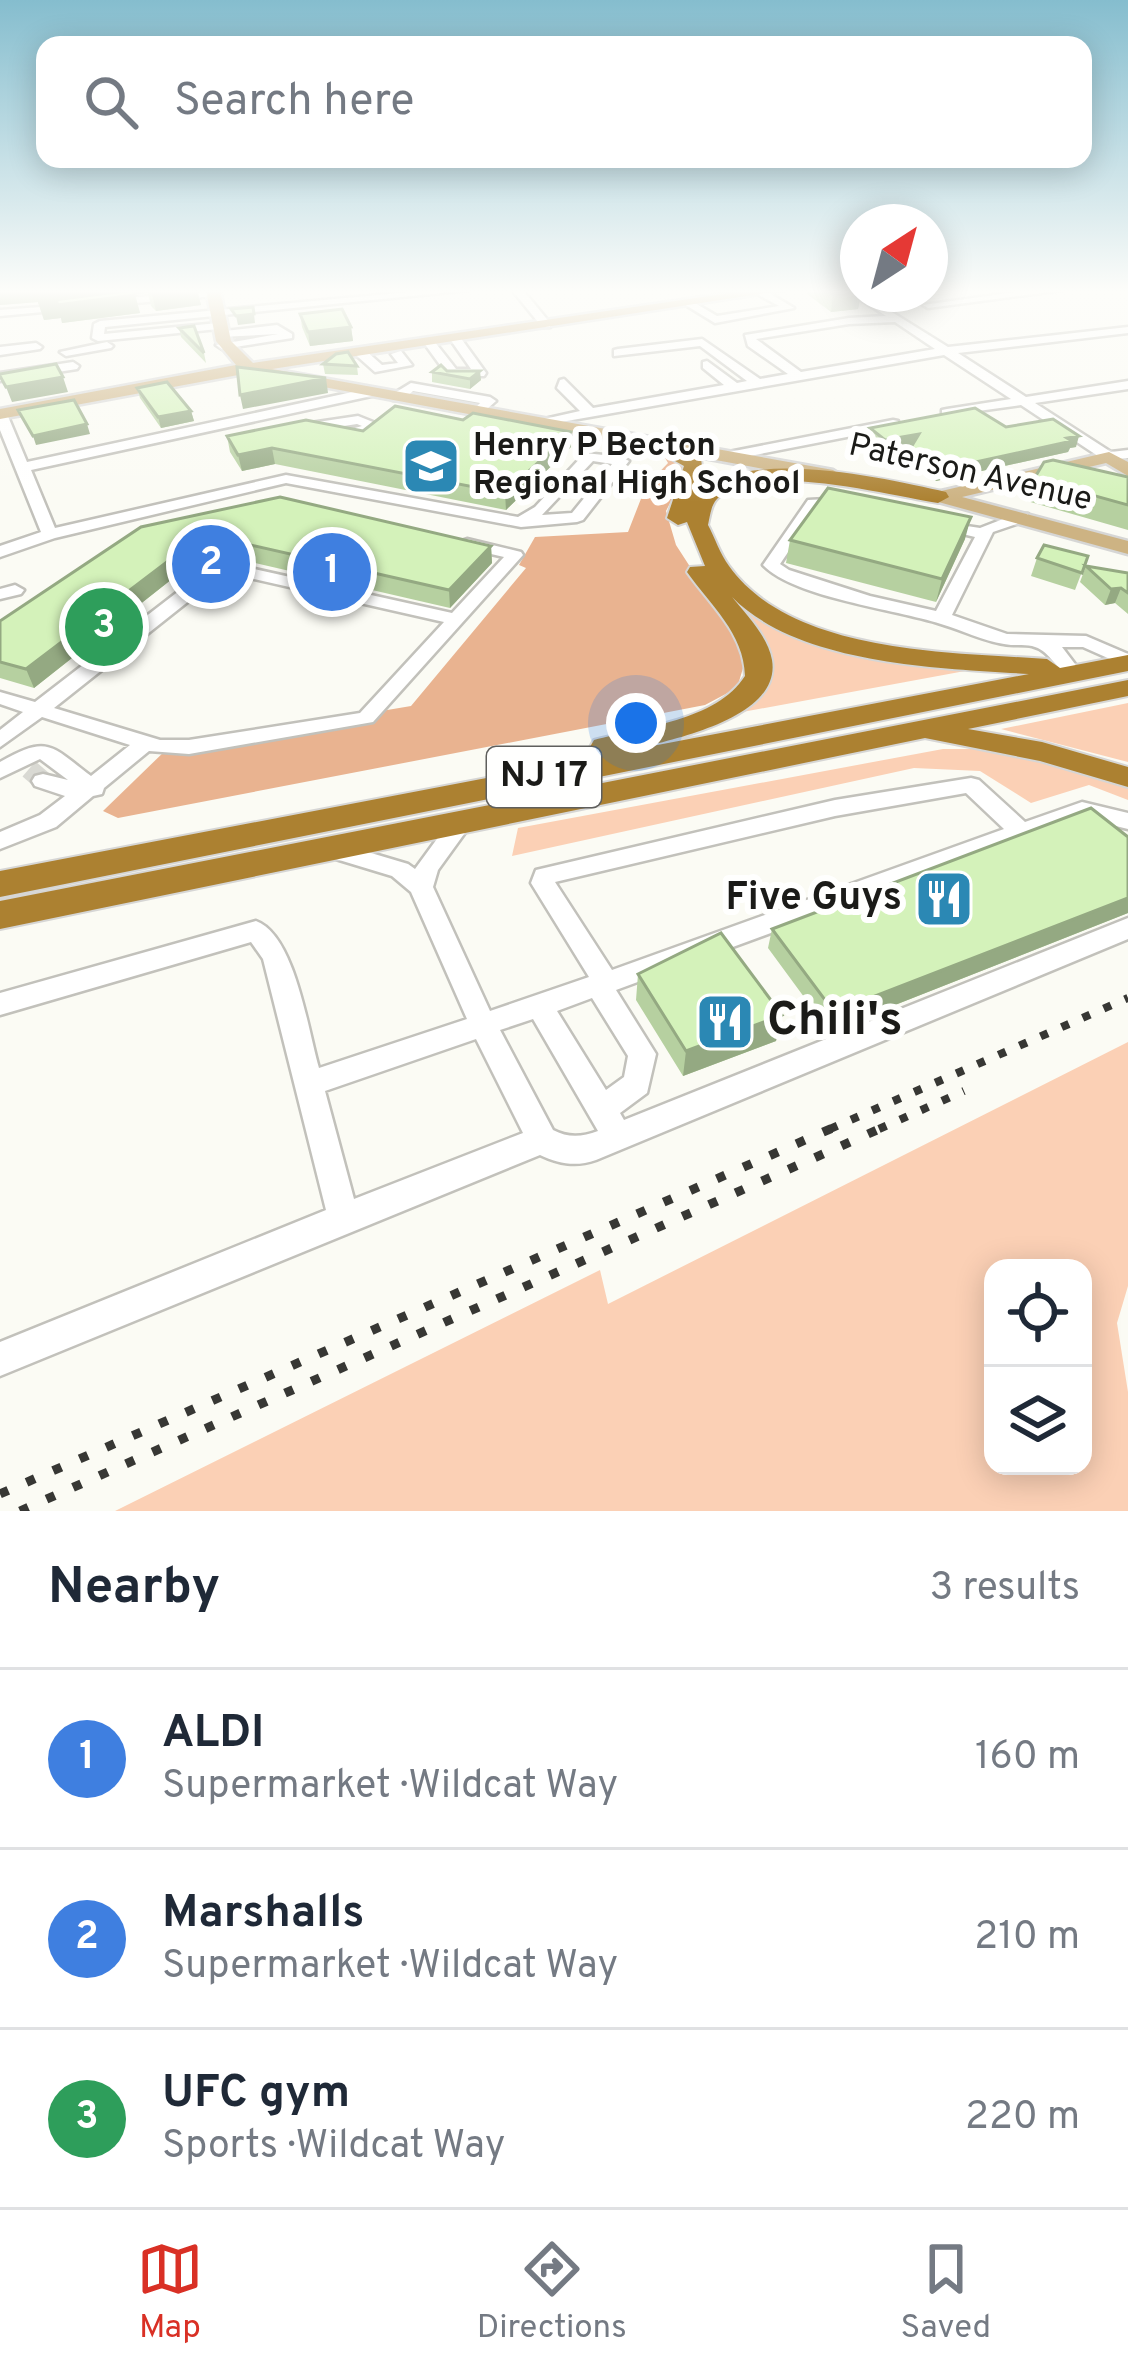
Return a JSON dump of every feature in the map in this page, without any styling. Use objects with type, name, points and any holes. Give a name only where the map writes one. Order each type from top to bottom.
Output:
[{"type":"highway","points":[[422,801],[722,713],[752,692],[760,674],[758,657],[678,534],[694,463],[657,443]]},
{"type":"highway","points":[[938,497],[805,477],[755,477],[730,480],[712,491],[697,525],[704,548],[725,578],[746,598],[805,631],[894,655],[1078,669]]},
{"type":"highway","name":"NJ 17","points":[[0,884],[1128,662]]},
{"type":"highway","name":"NJ 17","points":[[0,915],[1128,688]]},
{"type":"highway","points":[[912,730],[1042,752],[1128,776]]},
{"type":"main road","name":"Paterson Avenue","points":[[245,361],[251,368],[307,382],[374,385],[398,397],[938,497],[1128,548]]},
{"type":"main road","points":[[0,414],[305,361]]},
{"type":"main road","points":[[307,382],[300,374],[314,361]]},
{"type":"main road","points":[[938,497],[1118,455],[1128,470]]},
{"type":"main road","points":[[1010,480],[1014,515]]},
{"type":"street","points":[[0,377],[63,361]]},
{"type":"street","points":[[368,361],[374,369],[398,361]]},
{"type":"street","points":[[0,464],[236,422],[429,369],[427,361]]},
{"type":"street","points":[[437,361],[452,373],[480,373],[471,361]]},
{"type":"street","points":[[727,361],[760,385]]},
{"type":"street","points":[[753,361],[779,381]]},
{"type":"street","points":[[776,361],[801,378]]},
{"type":"street","points":[[538,422],[892,361]]},
{"type":"street","points":[[962,361],[1018,400],[1118,455]]},
{"type":"street","points":[[707,365],[736,389]]},
{"type":"street","points":[[564,383],[563,388],[591,413]]},
{"type":"street","points":[[923,418],[1128,385]]},
{"type":"street","points":[[0,414],[47,530]]},
{"type":"street","points":[[236,422],[246,431],[262,434]]},
{"type":"street","points":[[729,456],[901,422]]},
{"type":"street","points":[[290,430],[319,426]]},
{"type":"street","points":[[0,537],[286,479],[521,522],[578,517],[622,461],[590,456],[540,510],[521,522]]},
{"type":"street","points":[[1049,471],[1089,483]]},
{"type":"street","points":[[854,505],[813,503],[771,566],[865,600],[1005,639],[1086,642],[1128,662]]},
{"type":"street","points":[[974,506],[982,512],[986,531]]},
{"type":"street","points":[[942,618],[986,531],[1014,515]]},
{"type":"street","points":[[919,520],[986,531]]},
{"type":"street","points":[[0,551],[47,530]]},
{"type":"street","points":[[0,698],[146,743],[189,747],[366,718],[515,555],[447,539]]},
{"type":"street","points":[[0,740],[203,581],[241,571],[456,620]]},
{"type":"street","points":[[1032,639],[1053,648],[1078,669]]},
{"type":"street","points":[[0,841],[48,821],[146,743]]},
{"type":"street","points":[[45,752],[89,786],[65,789],[23,770],[45,752]]},
{"type":"street","points":[[604,1108],[637,1084],[642,1054],[543,883],[544,876],[835,808],[970,785],[1021,832]]},
{"type":"street","points":[[1082,810],[1128,848]]},
{"type":"street","points":[[311,1083],[602,984],[1082,810],[1128,821]]},
{"type":"street","points":[[421,887],[427,868],[461,824]]},
{"type":"street","points":[[334,850],[400,870],[421,887],[542,1140],[561,1150],[585,1150],[1128,928]]},
{"type":"street","points":[[0,1004],[256,931],[275,955],[344,1218]]},
{"type":"street","points":[[539,1006],[618,1137]]},
{"type":"street","points":[[0,1359],[542,1140]]},
{"type":"shaded area","points":[[660,449],[683,458],[686,472],[666,511],[676,545],[747,655],[737,688],[705,705],[118,818],[103,811],[169,747],[411,706],[526,568],[519,565],[535,537],[628,532],[646,486],[668,463]]},
{"type":"shaded area","points":[[734,595],[767,615],[965,671],[737,713],[757,700],[773,672],[766,643]]},
{"type":"shaded area","points":[[1128,703],[1128,762],[1001,729]]},
{"type":"shaded area","points":[[943,749],[999,749],[1128,782],[1128,800],[1089,785],[1031,803],[980,771],[914,768],[512,856],[518,828]]},
{"type":"shaded area","points":[[1128,1042],[1128,1286],[1117,1323],[1128,1392],[1128,1511],[115,1511],[600,1270],[608,1304]]},
{"type":"building","points":[[353,361],[357,366],[323,364]]},
{"type":"building","points":[[56,364],[63,377],[6,387],[0,376],[0,374]]},
{"type":"building","points":[[441,365],[447,371],[480,371],[470,379],[432,372]]},
{"type":"building","points":[[237,367],[326,378],[240,395]]},
{"type":"building","points":[[167,382],[191,411],[158,417],[137,388]]},
{"type":"building","points":[[74,400],[87,424],[33,436],[18,410]]},
{"type":"building","name":"Henry P Becton Regional High School","points":[[395,406],[463,420],[473,413],[571,432],[505,493],[272,448],[238,455],[227,436],[306,420],[363,431]]},
{"type":"building","points":[[975,408],[1006,427],[1053,419],[1079,436],[939,470],[910,449],[919,434],[885,440],[870,428]]},
{"type":"building","points":[[1044,462],[1128,477],[1128,505],[1034,479]]},
{"type":"building","points":[[828,488],[971,517],[942,579],[790,540]]},
{"type":"building","points":[[280,497],[491,546],[449,590],[242,543],[167,562],[26,669],[0,662],[0,621],[141,527]]},
{"type":"building","points":[[1044,545],[1088,556],[1082,573],[1037,558]]},
{"type":"building","points":[[1086,566],[1128,573],[1128,593],[1111,589]]},
{"type":"building","points":[[1091,808],[1128,837],[1128,898],[834,1012],[772,929]]},
{"type":"building","points":[[721,933],[782,1015],[686,1051],[638,974]]},
{"type":"tunnel","points":[[29,769],[43,781]]},
{"type":"railway","points":[[830,1129],[1128,998]]},
{"type":"railway","points":[[879,1129],[964,1091]]},
{"type":"railway","points":[[0,1494],[837,1126]]},
{"type":"railway","points":[[20,1511],[886,1126]]},
{"type":"place","name":"Henry P Becton Regional High School","points":[[431,466]]},
{"type":"place","name":"Marshalls","points":[[211,564]]},
{"type":"place","name":"ALDI","points":[[332,572]]},
{"type":"place","name":"UFC gym","points":[[104,627]]},
{"type":"place","name":"Five Guys","points":[[944,899]]},
{"type":"place","name":"Chili's","points":[[725,1022]]}]
